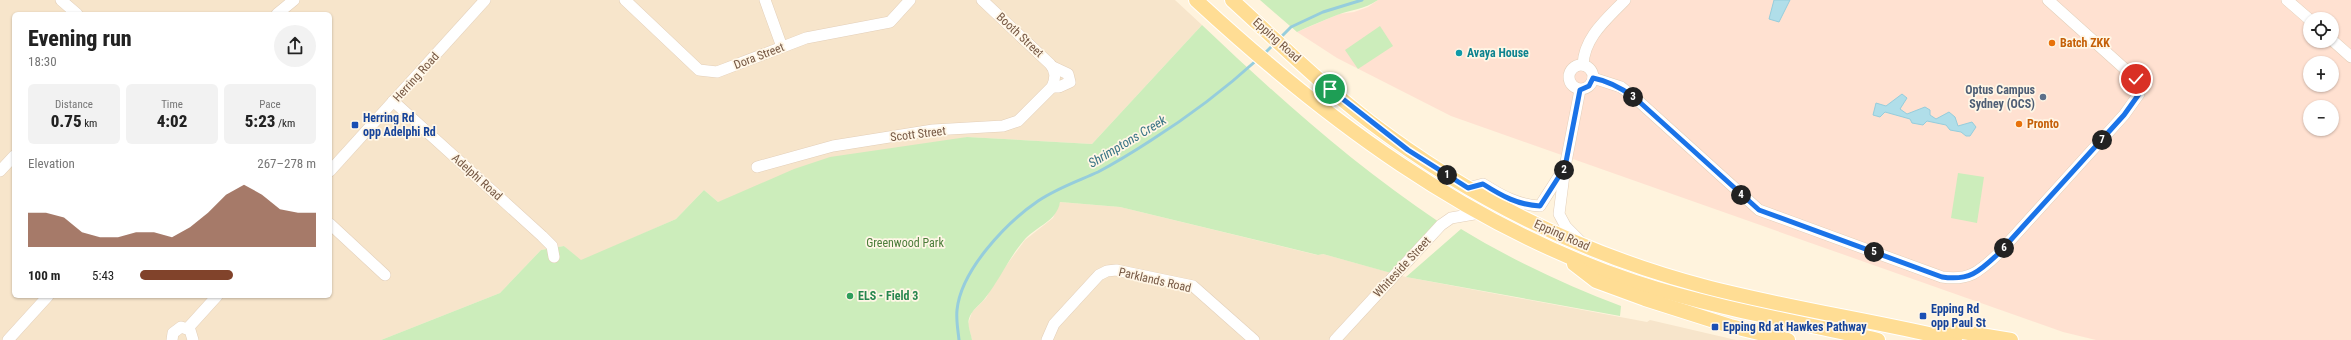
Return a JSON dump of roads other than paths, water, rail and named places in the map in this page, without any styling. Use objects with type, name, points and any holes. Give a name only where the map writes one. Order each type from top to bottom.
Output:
[{"type":"main road","name":"Epping Road","points":[[1196,0],[1240,41],[1290,84],[1378,150],[1480,213],[1559,253],[1635,282],[1694,300],[1878,340]]},
{"type":"main road","name":"Epping Road","points":[[1232,0],[1368,121],[1408,150],[1468,188],[1513,213],[1585,246],[1701,285],[1955,340]]},
{"type":"main road","points":[[1559,253],[1596,281],[1730,326],[1788,340]]},
{"type":"main road","points":[[1838,315],[1885,319],[2011,340]]},
{"type":"street","points":[[61,0],[75,12]]},
{"type":"street","points":[[279,12],[294,0]]},
{"type":"street","name":"Herring Road","points":[[332,169],[485,0]]},
{"type":"street","name":"Dora Street","points":[[625,0],[699,70],[717,72],[806,38],[890,22],[910,0]]},
{"type":"street","points":[[765,0],[782,47]]},
{"type":"street","name":"Booth Street","points":[[982,0],[1054,70],[1068,74],[1070,82],[1059,87],[1052,87]]},
{"type":"street","points":[[1583,65],[1584,54],[1589,41],[1625,0]]},
{"type":"street","points":[[1593,78],[1621,87],[1634,97],[1759,210],[1942,277],[1961,278],[1977,272],[1998,254],[2026,225],[2124,115],[2139,94],[2136,79],[2048,0]]},
{"type":"street","points":[[2288,0],[2303,14]]},
{"type":"street","points":[[2339,46],[2351,57]]},
{"type":"street","points":[[1580,90],[1589,86],[1593,78],[1592,72],[1583,65]]},
{"type":"street","points":[[1580,90],[1571,83],[1569,74],[1574,67],[1583,65]]},
{"type":"street","points":[[1052,87],[1055,80],[1054,70]]},
{"type":"street","name":"Scott Street","points":[[757,167],[833,146],[933,130],[1003,126],[1018,121],[1052,87]]},
{"type":"street","points":[[1580,90],[1565,167],[1559,214],[1566,227],[1585,246]]},
{"type":"street","name":"Adelphi Road","points":[[393,101],[542,236],[552,246],[554,257]]},
{"type":"street","points":[[0,171],[12,158]]},
{"type":"street","points":[[1468,188],[1483,184],[1504,197],[1525,205],[1540,206],[1565,167]]},
{"type":"street","name":"Whiteside Street","points":[[1335,340],[1378,292],[1446,221],[1458,216],[1480,213]]},
{"type":"street","points":[[332,226],[385,275]]},
{"type":"street","name":"Parklands Road","points":[[1048,340],[1054,324],[1099,275],[1107,271],[1116,270],[1193,286],[1254,340]]},
{"type":"street","points":[[8,340],[46,298]]},
{"type":"street","points":[[188,328],[215,298]]},
{"type":"street","points":[[172,340],[176,330],[181,327],[188,328],[192,333],[193,340]]},
{"type":"water","points":[[1774,0],[1790,0],[1779,22],[1769,19]]},
{"type":"water","points":[[1902,94],[1907,98],[1900,109],[1907,114],[1925,107],[1930,110],[1930,115],[1936,119],[1949,112],[1955,117],[1958,126],[1972,122],[1976,127],[1970,136],[1966,136],[1961,132],[1950,130],[1946,125],[1927,121],[1923,125],[1912,123],[1910,119],[1885,112],[1880,117],[1873,115],[1876,103],[1886,106]]},
{"type":"waterway","name":"Shrimptons Creek","points":[[1279,39],[1291,27],[1323,12],[1362,0]]},
{"type":"waterway","name":"Shrimptons Creek","points":[[1264,54],[1274,44]]},
{"type":"waterway","name":"Shrimptons Creek","points":[[959,340],[957,310],[960,295],[967,279],[987,249],[1012,222],[1025,210],[1045,196],[1104,169],[1164,132],[1219,92],[1258,59]]},
{"type":"place","name":"Batch ZKK","points":[[2052,43]]},
{"type":"place","name":"Avaya House","points":[[1459,53]]},
{"type":"place","name":"Optus Campus Sydney (OCS)","points":[[2043,97]]},
{"type":"place","name":"Pronto","points":[[2019,124]]},
{"type":"place","name":"Herring Rd opp Adelphi Rd","points":[[355,125]]},
{"type":"place","name":"ELS - Field 3","points":[[850,296]]},
{"type":"place","name":"Epping Rd opp Paul St","points":[[1923,316]]},
{"type":"place","name":"Epping Rd at Hawkes Pathway","points":[[1715,327]]},
{"type":"park label","name":"Greenwood Park","points":[[905,243]]}]
